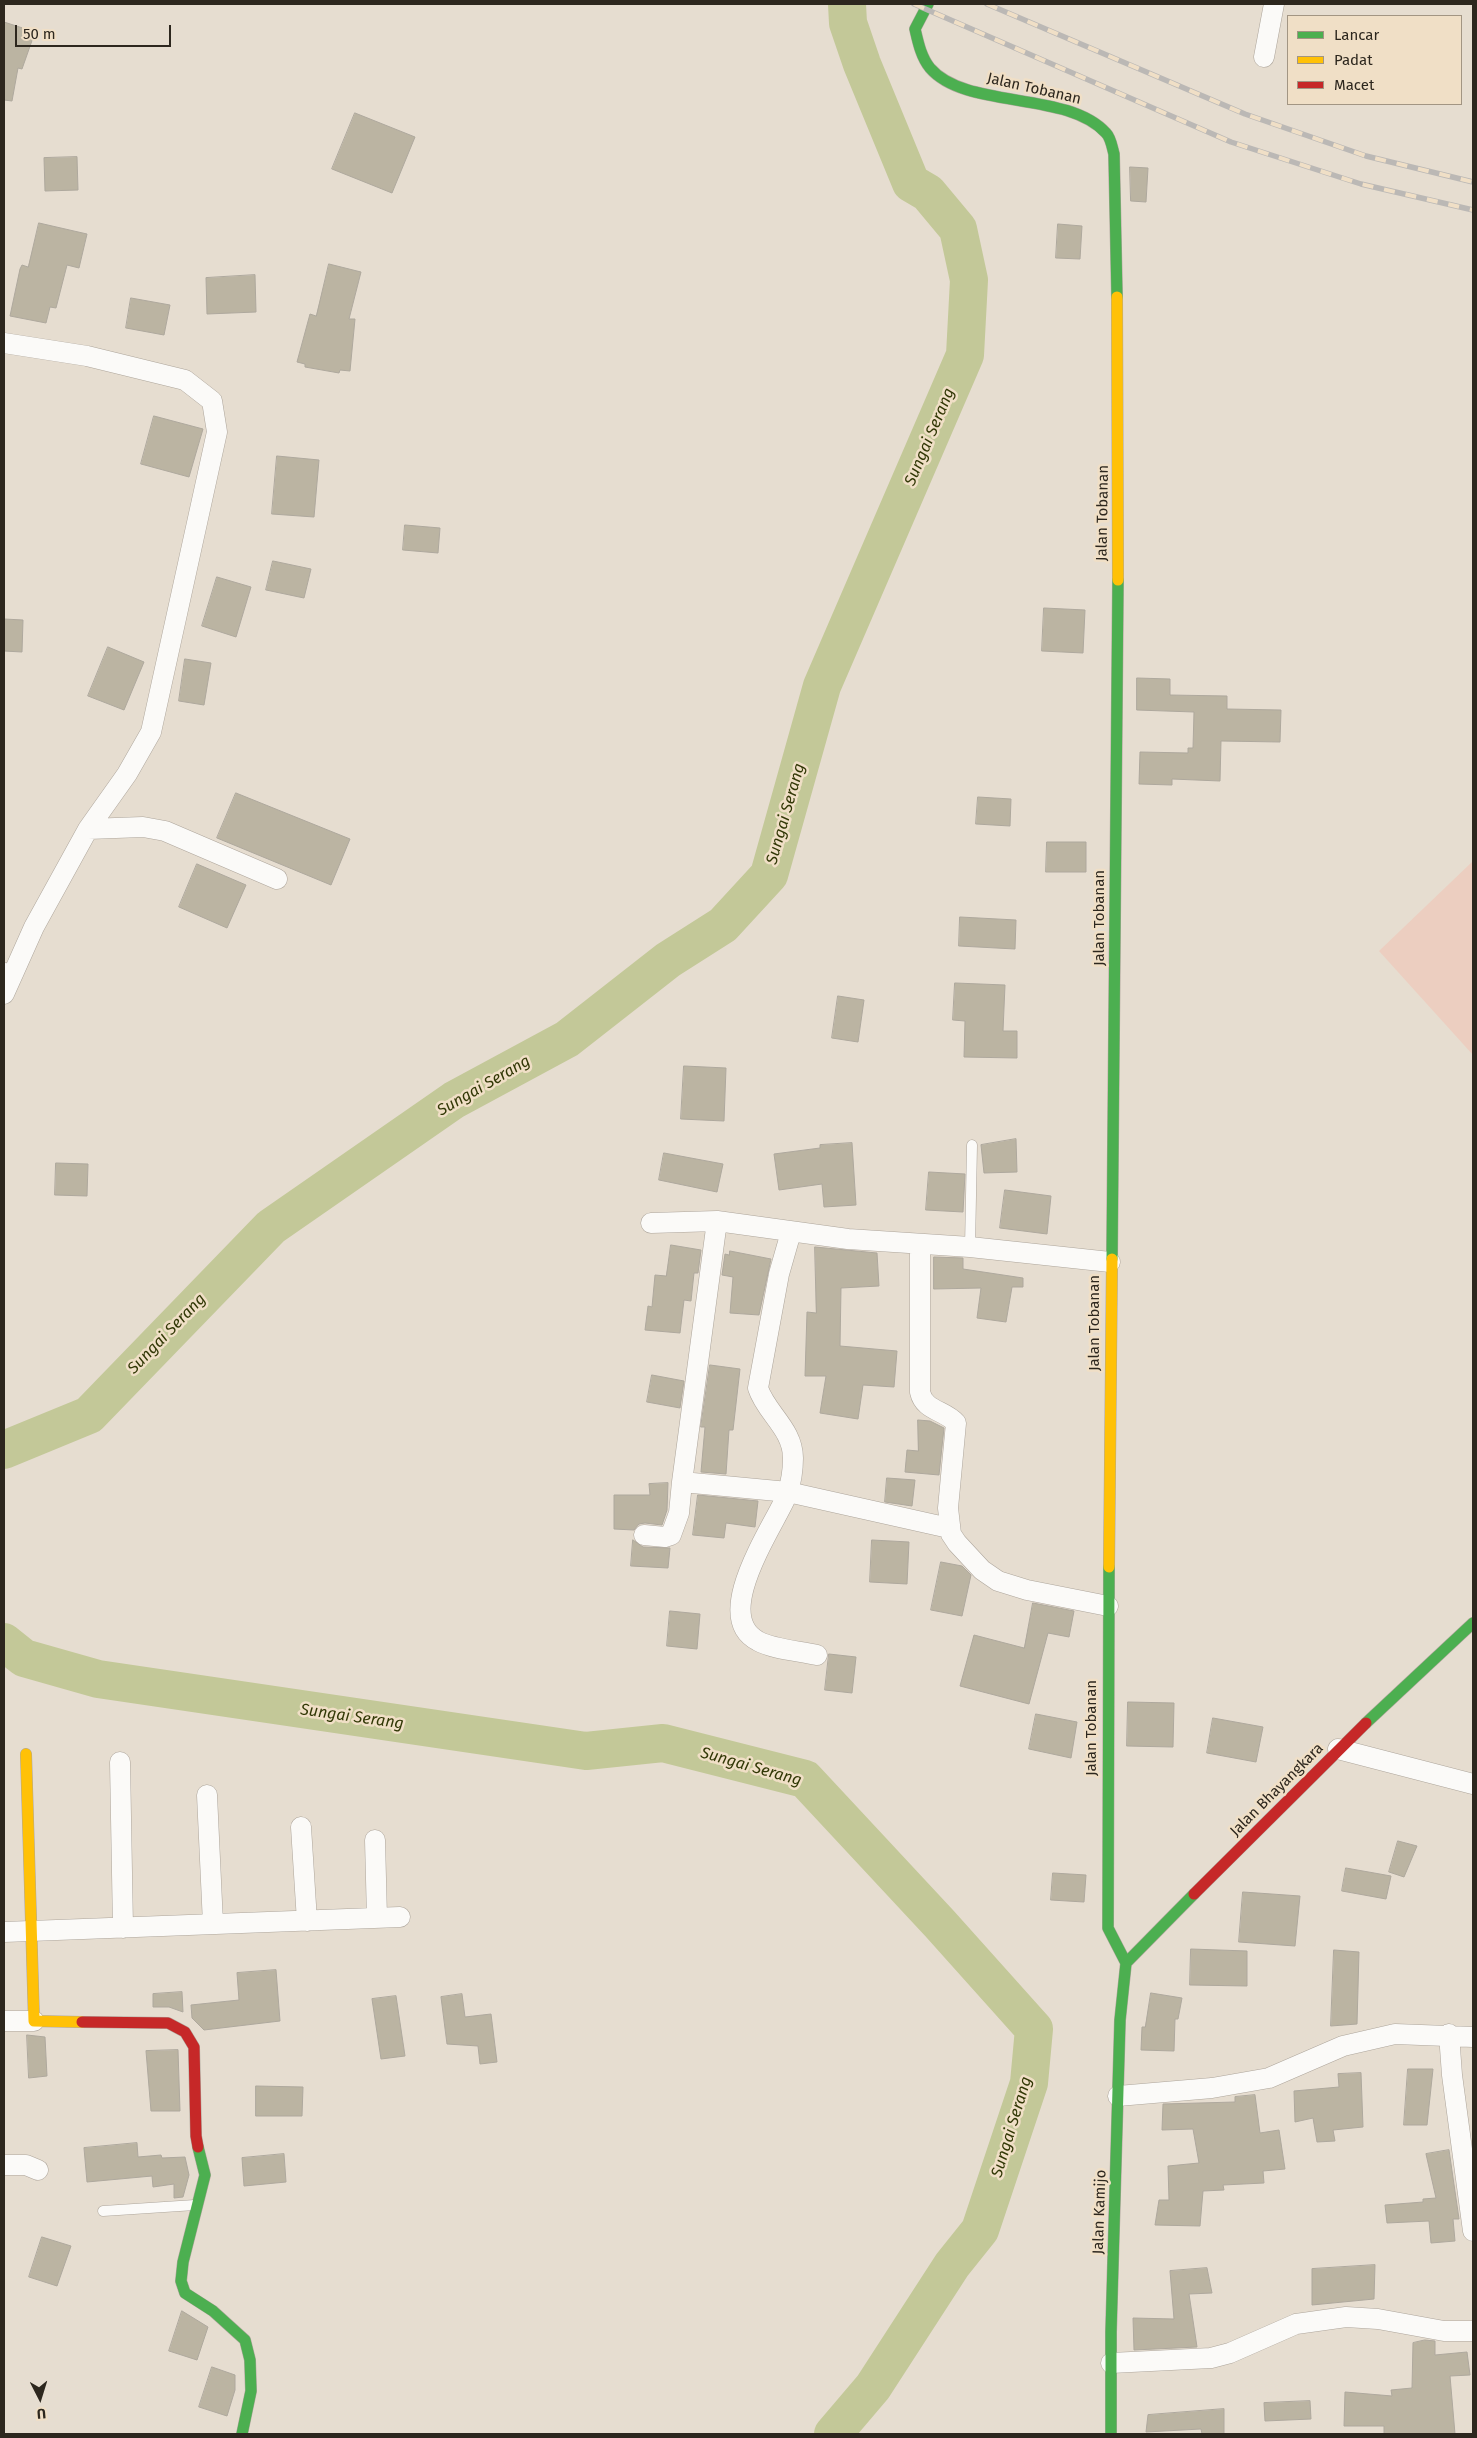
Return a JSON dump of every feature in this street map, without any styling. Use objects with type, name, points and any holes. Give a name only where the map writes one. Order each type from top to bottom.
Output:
[{"type":"street","name":"Jalan Tobanan","points":[[928,4],[915,29],[919,50],[934,72],[960,87],[1084,116],[1107,134],[1114,154],[1118,292],[1116,386],[1119,483],[1115,765],[1116,930],[1110,1262],[1106,1698],[1108,1928],[1126,1963]]},
{"type":"street","points":[[1264,57],[1274,4]]},
{"type":"street","points":[[4,343],[87,356],[186,380],[212,401],[217,432],[151,732],[127,774],[88,829],[8,973],[4,994]]},
{"type":"street","points":[[88,829],[143,828],[165,831],[277,879]]},
{"type":"street","points":[[651,1223],[717,1221],[791,1232],[970,1247],[1110,1262]]},
{"type":"street","points":[[644,1535],[671,1536],[679,1513],[717,1221]]},
{"type":"street","points":[[791,1232],[779,1274],[758,1388],[761,1398],[784,1429],[791,1442],[793,1464],[788,1492],[780,1511],[763,1538],[747,1575],[742,1595],[742,1621],[746,1633],[758,1642],[817,1655]]},
{"type":"street","points":[[920,1244],[920,1392],[926,1404],[956,1423],[957,1432],[948,1508],[949,1528],[957,1544],[982,1570],[998,1581],[1027,1590],[1108,1606]]},
{"type":"street","points":[[682,1482],[788,1492],[949,1528]]},
{"type":"street","name":"Jalan Bhayangkara","points":[[1126,1963],[1338,1749],[1473,1622]]},
{"type":"street","points":[[1338,1749],[1473,1784]]},
{"type":"street","points":[[26,1754],[34,2021]]},
{"type":"street","points":[[120,1762],[123,1928]]},
{"type":"street","points":[[207,1794],[213,1924]]},
{"type":"street","points":[[301,1827],[307,1921]]},
{"type":"street","points":[[374,1840],[377,1918]]},
{"type":"street","points":[[4,1932],[400,1917]]},
{"type":"street","name":"Jalan Kamijo","points":[[1111,2434],[1111,2363],[1121,1990],[1126,1963]]},
{"type":"street","points":[[4,2021],[168,2023],[181,2027],[191,2037],[194,2047],[196,2136],[205,2175],[183,2262],[181,2282],[184,2293],[213,2311],[245,2340],[250,2360],[250,2391],[242,2434]]},
{"type":"street","points":[[1118,2096],[1212,2088],[1269,2078],[1343,2046],[1385,2035],[1449,2034],[1473,2036]]},
{"type":"street","points":[[1449,2034],[1452,2075],[1473,2231]]},
{"type":"street","points":[[4,2165],[26,2165],[38,2170]]},
{"type":"street","points":[[1111,2363],[1211,2358],[1230,2353],[1296,2324],[1346,2317],[1378,2319],[1444,2331],[1473,2331]]},
{"type":"lane","points":[[970,1247],[972,1145]]},
{"type":"lane","points":[[103,2211],[196,2205]]},
{"type":"shaded area","points":[[1473,861],[1473,1055],[1379,951]]},
{"type":"building","points":[[4,22],[35,32],[22,69],[18,68],[12,101],[4,100]]},
{"type":"building","points":[[355,113],[415,137],[392,193],[332,169]]},
{"type":"building","points":[[77,157],[78,190],[45,191],[44,158]]},
{"type":"building","points":[[1130,167],[1148,168],[1146,202],[1131,201]]},
{"type":"building","points":[[39,223],[87,234],[79,268],[67,265],[56,308],[50,307],[46,323],[10,316],[20,269],[22,265],[28,267]]},
{"type":"building","points":[[1058,224],[1082,226],[1080,259],[1056,258]]},
{"type":"building","points":[[329,264],[361,272],[349,319],[355,319],[350,371],[340,370],[339,373],[305,367],[305,364],[297,362],[310,314],[316,316]]},
{"type":"building","points":[[255,275],[256,312],[207,314],[206,278]]},
{"type":"building","points":[[131,298],[170,305],[164,335],[126,328]]},
{"type":"building","points":[[154,416],[203,429],[189,477],[141,464]]},
{"type":"building","points":[[277,456],[319,460],[314,517],[272,514]]},
{"type":"building","points":[[405,525],[440,528],[438,553],[403,550]]},
{"type":"building","points":[[273,561],[311,569],[304,598],[266,590]]},
{"type":"building","points":[[217,577],[251,587],[236,637],[202,626]]},
{"type":"building","points":[[1044,608],[1085,610],[1083,653],[1042,651]]},
{"type":"building","points":[[4,619],[23,620],[22,652],[4,651]]},
{"type":"building","points":[[108,647],[144,662],[124,710],[88,696]]},
{"type":"building","points":[[185,659],[211,663],[204,705],[179,701]]},
{"type":"building","points":[[1137,678],[1170,679],[1170,695],[1227,696],[1227,709],[1281,710],[1280,742],[1221,741],[1220,781],[1172,779],[1172,785],[1139,784],[1140,752],[1188,753],[1188,748],[1193,748],[1194,712],[1137,710]]},
{"type":"building","points":[[236,793],[350,839],[331,885],[217,838]]},
{"type":"building","points":[[978,797],[1011,799],[1010,826],[976,824]]},
{"type":"building","points":[[1047,842],[1086,842],[1086,872],[1046,872]]},
{"type":"building","points":[[197,864],[246,885],[227,928],[179,907]]},
{"type":"building","points":[[960,917],[1016,920],[1015,949],[959,946]]},
{"type":"building","points":[[955,983],[1005,985],[1003,1031],[1017,1031],[1017,1058],[964,1057],[965,1021],[953,1020]]},
{"type":"building","points":[[838,996],[864,1000],[858,1042],[832,1038]]},
{"type":"building","points":[[684,1066],[726,1068],[724,1121],[681,1119]]},
{"type":"building","points":[[1016,1139],[1017,1172],[984,1173],[981,1145]]},
{"type":"building","points":[[852,1143],[856,1205],[824,1207],[822,1184],[779,1190],[774,1154],[820,1148],[820,1145]]},
{"type":"building","points":[[664,1153],[723,1164],[717,1192],[659,1180]]},
{"type":"building","points":[[56,1163],[88,1164],[87,1196],[55,1195]]},
{"type":"building","points":[[929,1172],[965,1174],[963,1212],[926,1210]]},
{"type":"building","points":[[1005,1190],[1051,1196],[1047,1234],[1000,1228]]},
{"type":"building","points":[[671,1245],[701,1250],[698,1273],[694,1273],[691,1301],[684,1300],[680,1333],[645,1330],[648,1306],[652,1307],[655,1275],[666,1276]]},
{"type":"building","points":[[815,1247],[877,1253],[879,1286],[841,1288],[840,1346],[897,1351],[894,1387],[863,1385],[858,1419],[820,1413],[826,1376],[805,1376],[807,1312],[816,1313]]},
{"type":"building","points":[[730,1251],[771,1259],[759,1315],[730,1313],[733,1277],[722,1275],[725,1254],[729,1255]]},
{"type":"building","points":[[934,1257],[963,1258],[963,1269],[1023,1278],[1023,1287],[1012,1287],[1006,1322],[977,1318],[981,1288],[934,1289]]},
{"type":"building","points":[[710,1365],[740,1369],[733,1430],[729,1430],[726,1474],[701,1472],[705,1427],[701,1427]]},
{"type":"building","points":[[652,1375],[684,1381],[680,1408],[647,1402]]},
{"type":"building","points":[[918,1420],[930,1421],[944,1428],[939,1475],[905,1472],[907,1450],[918,1451]]},
{"type":"building","points":[[887,1478],[915,1480],[912,1506],[885,1502]]},
{"type":"building","points":[[668,1483],[667,1510],[662,1525],[645,1523],[639,1524],[634,1530],[614,1529],[614,1495],[650,1495],[649,1484]]},
{"type":"building","points":[[698,1495],[758,1501],[755,1527],[726,1523],[724,1538],[693,1535]]},
{"type":"building","points":[[633,1540],[643,1547],[670,1548],[668,1568],[631,1566]]},
{"type":"building","points":[[872,1540],[909,1542],[907,1584],[870,1582]]},
{"type":"building","points":[[941,1562],[962,1566],[971,1575],[962,1616],[931,1610]]},
{"type":"building","points":[[1033,1603],[1074,1611],[1069,1637],[1048,1633],[1029,1704],[960,1686],[974,1635],[1024,1648]]},
{"type":"building","points":[[670,1611],[700,1614],[697,1649],[667,1646]]},
{"type":"building","points":[[829,1654],[856,1657],[852,1693],[825,1690]]},
{"type":"building","points":[[1128,1702],[1174,1703],[1173,1747],[1127,1746]]},
{"type":"building","points":[[1036,1714],[1077,1722],[1071,1758],[1029,1749]]},
{"type":"building","points":[[1213,1718],[1263,1727],[1256,1762],[1207,1753]]},
{"type":"building","points":[[1398,1841],[1417,1846],[1404,1877],[1389,1872]]},
{"type":"building","points":[[1346,1868],[1391,1876],[1386,1899],[1342,1891]]},
{"type":"building","points":[[1053,1873],[1086,1875],[1084,1902],[1051,1900]]},
{"type":"building","points":[[1243,1892],[1300,1896],[1295,1946],[1239,1942]]},
{"type":"building","points":[[1191,1949],[1247,1951],[1247,1986],[1190,1985]]},
{"type":"building","points":[[1334,1950],[1359,1952],[1357,2024],[1331,2026]]},
{"type":"building","points":[[276,1970],[280,2021],[204,2030],[192,2018],[191,2005],[239,2000],[237,1973]]},
{"type":"building","points":[[182,1992],[183,2012],[169,2007],[153,2007],[153,1994]]},
{"type":"building","points":[[1151,1993],[1182,1998],[1178,2019],[1175,2019],[1174,2051],[1141,2050],[1142,2027],[1145,2027]]},
{"type":"building","points":[[462,1994],[465,2017],[491,2014],[497,2062],[480,2064],[478,2046],[447,2044],[441,1997]]},
{"type":"building","points":[[396,1996],[405,2056],[381,2059],[372,1999]]},
{"type":"building","points":[[27,2035],[45,2037],[47,2076],[29,2078]]},
{"type":"building","points":[[178,2050],[180,2111],[151,2111],[146,2051]]},
{"type":"building","points":[[1408,2069],[1433,2069],[1427,2125],[1404,2125]]},
{"type":"building","points":[[1361,2073],[1363,2127],[1333,2130],[1335,2141],[1317,2142],[1313,2118],[1295,2122],[1294,2091],[1339,2087],[1338,2074]]},
{"type":"building","points":[[256,2086],[303,2087],[302,2116],[256,2116]]},
{"type":"building","points":[[1255,2095],[1260,2133],[1279,2130],[1285,2169],[1263,2171],[1264,2183],[1223,2185],[1224,2190],[1203,2191],[1200,2226],[1155,2225],[1159,2200],[1169,2200],[1168,2166],[1199,2163],[1193,2129],[1162,2130],[1163,2104],[1235,2102],[1235,2097]]},
{"type":"building","points":[[137,2143],[138,2157],[161,2155],[162,2158],[185,2157],[189,2175],[183,2197],[174,2198],[174,2184],[153,2187],[152,2176],[87,2182],[84,2148]]},
{"type":"building","points":[[1449,2150],[1459,2219],[1453,2219],[1455,2241],[1431,2243],[1429,2221],[1387,2223],[1385,2205],[1423,2202],[1423,2199],[1436,2198],[1426,2154]]},
{"type":"building","points":[[284,2154],[286,2182],[244,2186],[242,2158]]},
{"type":"building","points":[[42,2237],[71,2246],[57,2286],[29,2277]]},
{"type":"building","points":[[1375,2265],[1374,2299],[1312,2305],[1312,2269]]},
{"type":"building","points":[[1207,2268],[1212,2293],[1189,2294],[1197,2347],[1134,2350],[1133,2318],[1174,2319],[1170,2271]]},
{"type":"building","points":[[182,2311],[208,2327],[197,2360],[169,2351]]},
{"type":"building","points":[[1425,2340],[1435,2341],[1435,2355],[1467,2352],[1470,2375],[1450,2376],[1455,2434],[1384,2434],[1384,2426],[1344,2426],[1345,2392],[1392,2396],[1391,2390],[1412,2388],[1413,2343]]},
{"type":"building","points":[[212,2367],[235,2375],[235,2390],[227,2416],[199,2407]]},
{"type":"building","points":[[1310,2401],[1311,2419],[1265,2421],[1264,2403]]},
{"type":"building","points":[[1224,2409],[1224,2434],[1202,2434],[1201,2429],[1146,2432],[1148,2415]]},
{"type":"waterway","name":"Sungai Serang","points":[[4,1450],[89,1415],[271,1227],[454,1100],[567,1039],[668,960],[723,925],[769,875],[822,686],[965,355],[969,280],[958,229],[928,193],[911,183],[862,64],[848,23],[847,4]]},
{"type":"waterway","name":"Sungai Serang","points":[[4,1642],[24,1658],[98,1679],[586,1751],[663,1743],[805,1779],[940,1924],[1034,2029],[1029,2083],[980,2230],[952,2265],[873,2387],[833,2434]]},
{"type":"railway","points":[[914,4],[1231,142],[1361,184],[1473,210]]},
{"type":"railway","points":[[987,4],[1245,114],[1366,156],[1473,182]]},
{"type":"traffic: fast","points":[[928,4],[915,29],[916,34],[927,64],[946,81],[967,90],[991,96],[1067,111],[1089,120],[1108,135],[1114,154],[1117,297]]},
{"type":"traffic: fast","points":[[1112,1259],[1118,580]]},
{"type":"traffic: fast","points":[[1109,1567],[1108,1928],[1126,1963]]},
{"type":"traffic: fast","points":[[1366,1723],[1473,1623]]},
{"type":"traffic: fast","points":[[1111,2434],[1111,2332],[1120,2020],[1126,1963],[1194,1894]]},
{"type":"traffic: fast","points":[[198,2147],[205,2175],[183,2262],[181,2281],[185,2293],[213,2311],[245,2340],[250,2360],[251,2391],[242,2434]]},
{"type":"traffic: slow","points":[[1117,297],[1118,580]]},
{"type":"traffic: slow","points":[[1109,1567],[1112,1259]]},
{"type":"traffic: slow","points":[[26,1754],[34,2021],[82,2022]]},
{"type":"traffic: jam","points":[[1194,1894],[1366,1723]]},
{"type":"traffic: jam","points":[[82,2022],[168,2023],[185,2032],[194,2047],[196,2136],[198,2147]]}]
